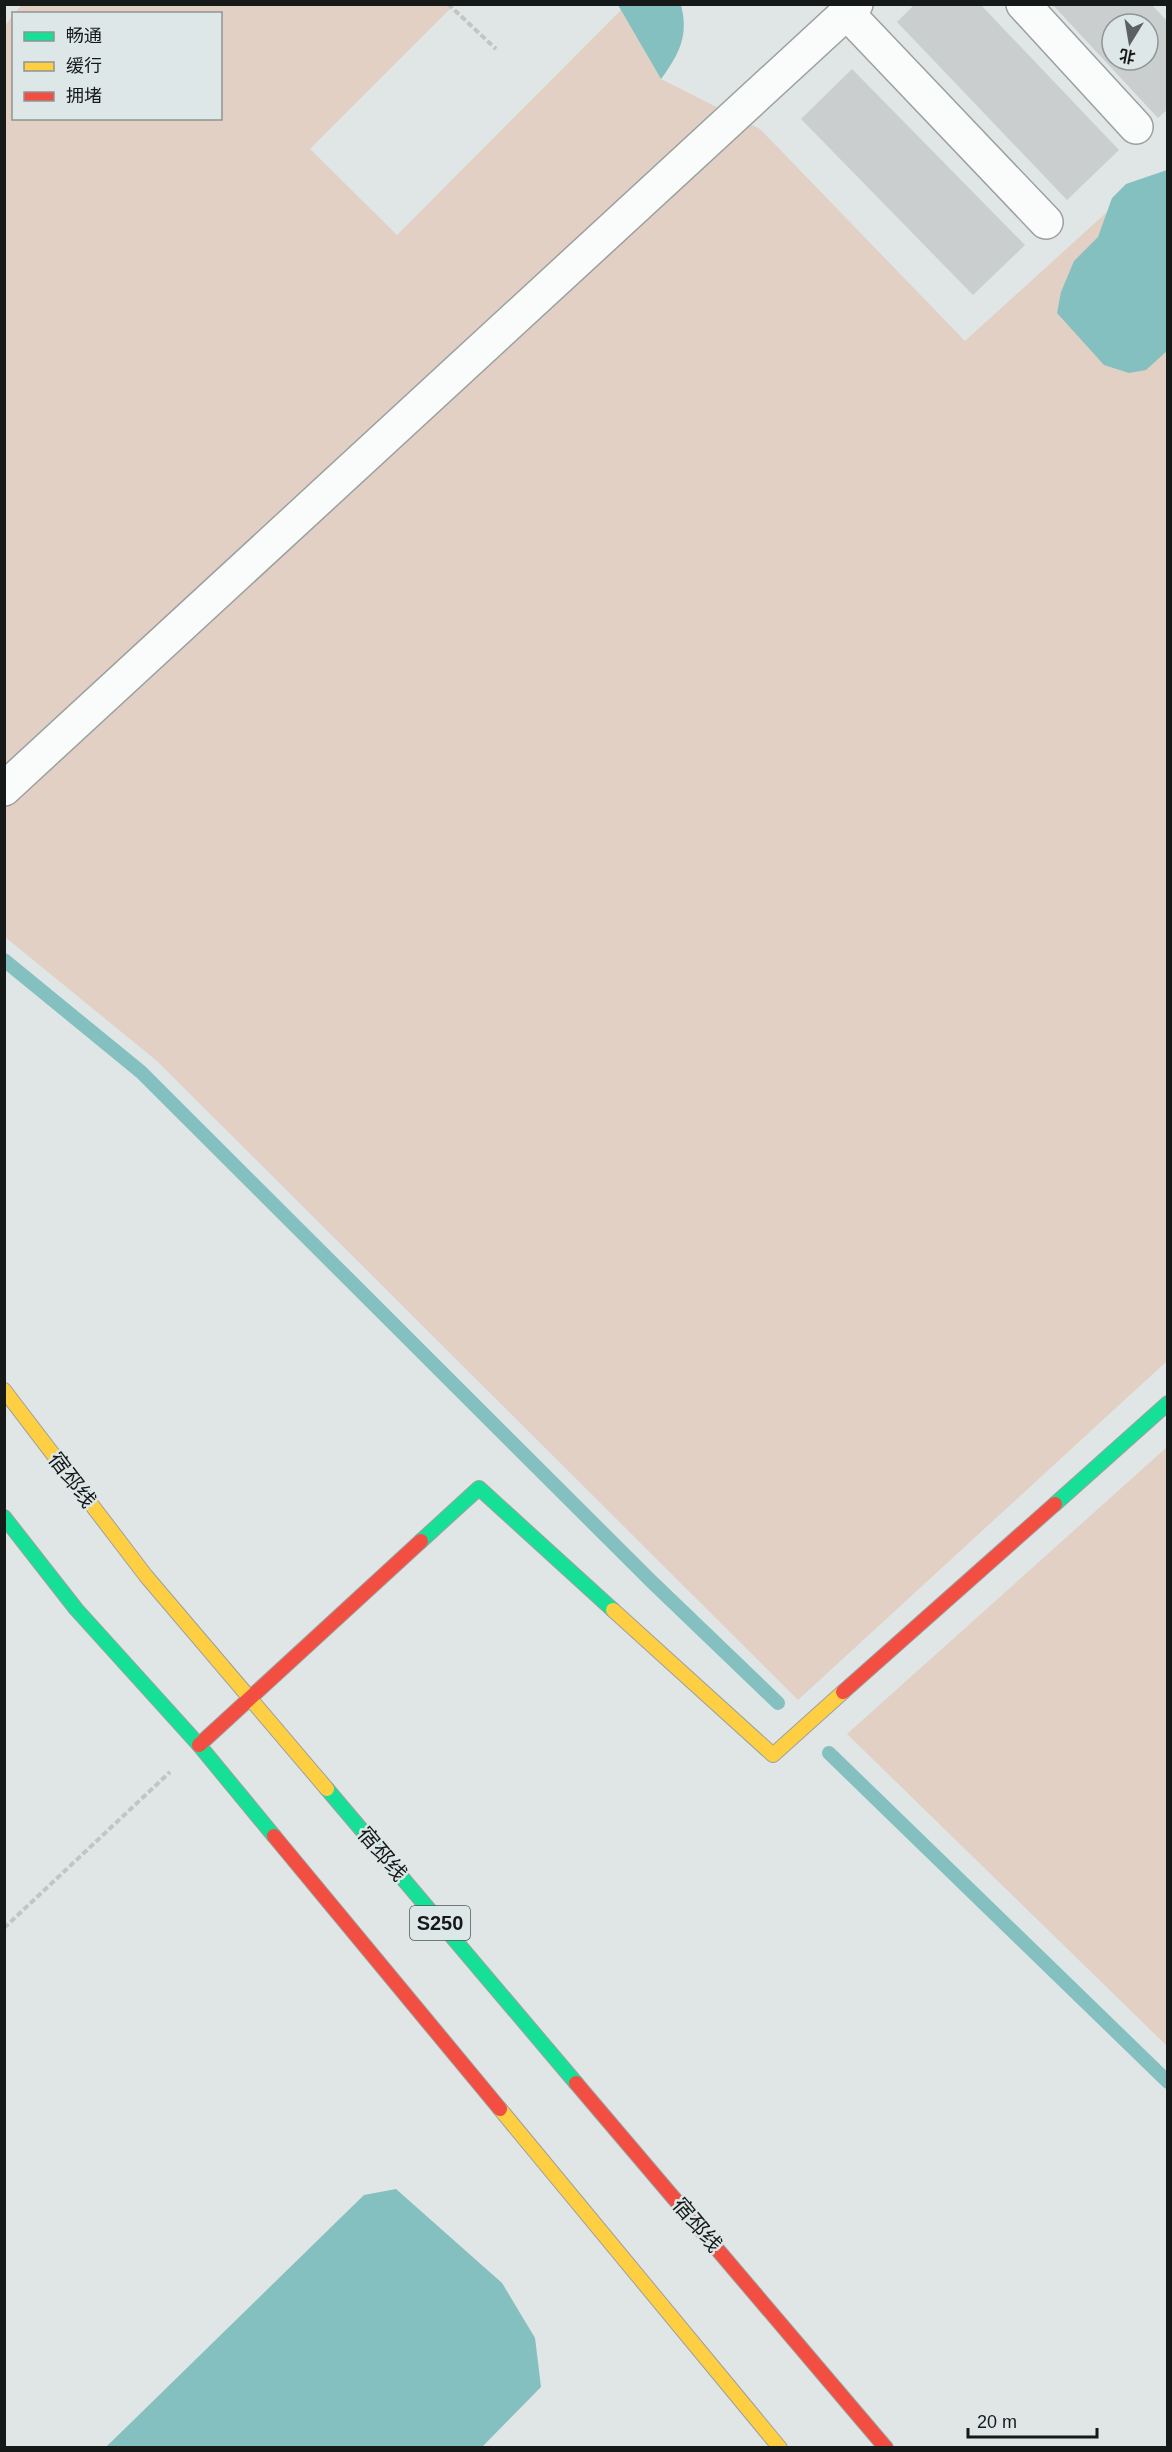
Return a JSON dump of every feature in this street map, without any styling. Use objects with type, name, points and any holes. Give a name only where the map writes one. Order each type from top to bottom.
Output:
[{"type":"main road","name":"宿邳线","points":[[4,1390],[146,1576],[886,2448]]},
{"type":"main road","points":[[199,1745],[479,1488],[772,1755],[1167,1403]]},
{"type":"main road","points":[[4,1517],[76,1609],[199,1745],[780,2448]]},
{"type":"street","points":[[1023,4],[1136,127]]},
{"type":"street","points":[[4,789],[851,9],[1046,222]]},
{"type":"path","points":[[448,4],[496,49]]},
{"type":"path","points":[[4,1928],[199,1745]]},
{"type":"shaded area","points":[[22,4],[454,5],[310,149],[397,235],[621,10],[661,79],[760,129],[965,341],[1107,212],[1167,277],[1167,1361],[798,1700],[157,1061],[5,937],[4,27],[12,16],[12,120],[222,120],[222,12],[16,12]]},
{"type":"shaded area","points":[[1167,1447],[1167,2046],[847,1734]]},
{"type":"water","points":[[618,5],[681,5],[684,26],[681,44],[661,79]]},
{"type":"water","points":[[1167,170],[1167,351],[1146,370],[1129,373],[1104,365],[1057,313],[1061,292],[1074,261],[1098,237],[1112,198],[1126,184]]},
{"type":"water","points":[[396,2189],[502,2283],[535,2338],[541,2387],[482,2447],[106,2447],[364,2195]]},
{"type":"building","points":[[915,4],[980,4],[1119,150],[1067,200],[897,22]]},
{"type":"building","points":[[1052,4],[1151,4],[1159,12],[1100,12],[1100,56]]},
{"type":"building","points":[[1160,14],[1168,22],[1168,109],[1158,118],[1115,72],[1160,72]]},
{"type":"building","points":[[852,69],[1025,245],[973,295],[801,119]]},
{"type":"waterway","points":[[4,960],[141,1072],[651,1581],[778,1703]]},
{"type":"waterway","points":[[829,1753],[1168,2082]]},
{"type":"traffic: fast","points":[[1055,1504],[1168,1403]]},
{"type":"traffic: fast","points":[[421,1541],[479,1488],[613,1610]]},
{"type":"traffic: fast","points":[[4,1517],[76,1609],[199,1745],[274,1836]]},
{"type":"traffic: fast","points":[[327,1789],[576,2083]]},
{"type":"traffic: slow","points":[[4,1390],[146,1576],[327,1789]]},
{"type":"traffic: slow","points":[[613,1610],[773,1755],[843,1692]]},
{"type":"traffic: slow","points":[[500,2109],[780,2448]]},
{"type":"traffic: jam","points":[[843,1692],[1055,1504]]},
{"type":"traffic: jam","points":[[199,1745],[421,1541]]},
{"type":"traffic: jam","points":[[274,1836],[500,2109]]},
{"type":"traffic: jam","points":[[576,2083],[886,2448]]}]
